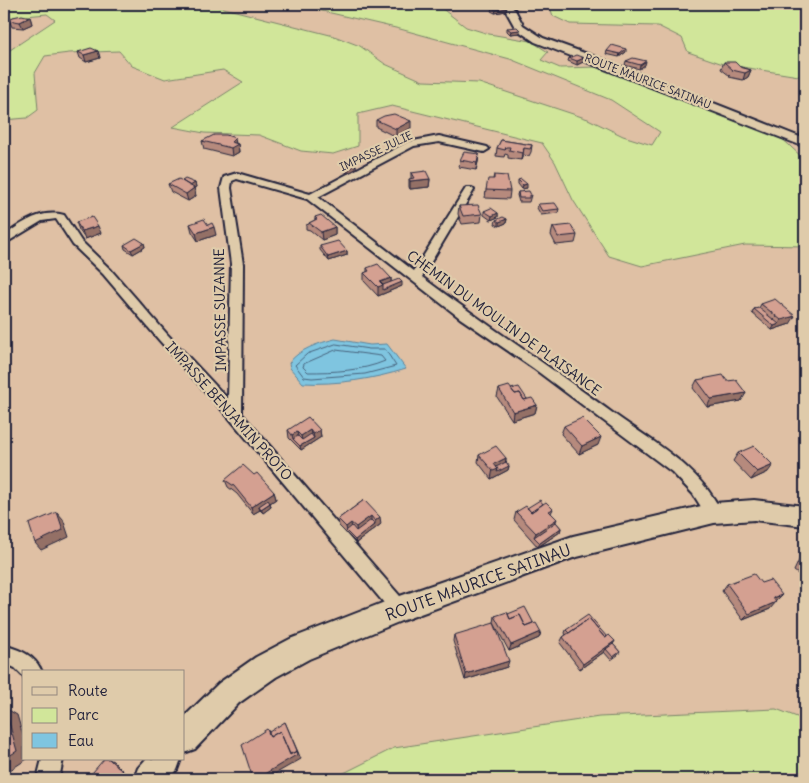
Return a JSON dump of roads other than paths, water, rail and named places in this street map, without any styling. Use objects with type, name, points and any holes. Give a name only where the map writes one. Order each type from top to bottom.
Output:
[{"type":"main road","name":"ROUTE MAURICE SATINAU","points":[[503,4],[510,10],[519,27],[539,40],[608,65],[805,143]]},
{"type":"main road","name":"ROUTE MAURICE SATINAU","points":[[185,737],[229,693],[266,667],[300,649],[400,609],[573,547],[714,513],[754,510],[805,516]]},
{"type":"main road","points":[[149,779],[165,760]]},
{"type":"street","name":"IMPASSE JULIE","points":[[311,197],[412,144],[439,139],[484,149]]},
{"type":"street","name":"CHEMIN DU MOULIN DE PLAISANCE","points":[[230,176],[244,177],[311,197],[464,315],[538,365],[677,468],[699,489],[714,513]]},
{"type":"street","name":"IMPASSE SUZANNE","points":[[230,176],[227,179],[226,188],[237,264],[236,415]]},
{"type":"street","points":[[416,277],[469,190]]},
{"type":"street","name":"IMPASSE BENJAMIN PROTO","points":[[4,241],[42,218],[56,215],[60,217],[77,243],[107,272],[163,337],[236,415],[400,609]]},
{"type":"street","points":[[4,654],[22,661],[30,670]]},
{"type":"street","points":[[48,779],[53,760]]},
{"type":"water","points":[[335,339],[370,345],[387,344],[406,369],[355,381],[303,383],[290,368],[289,363],[304,350]]}]
